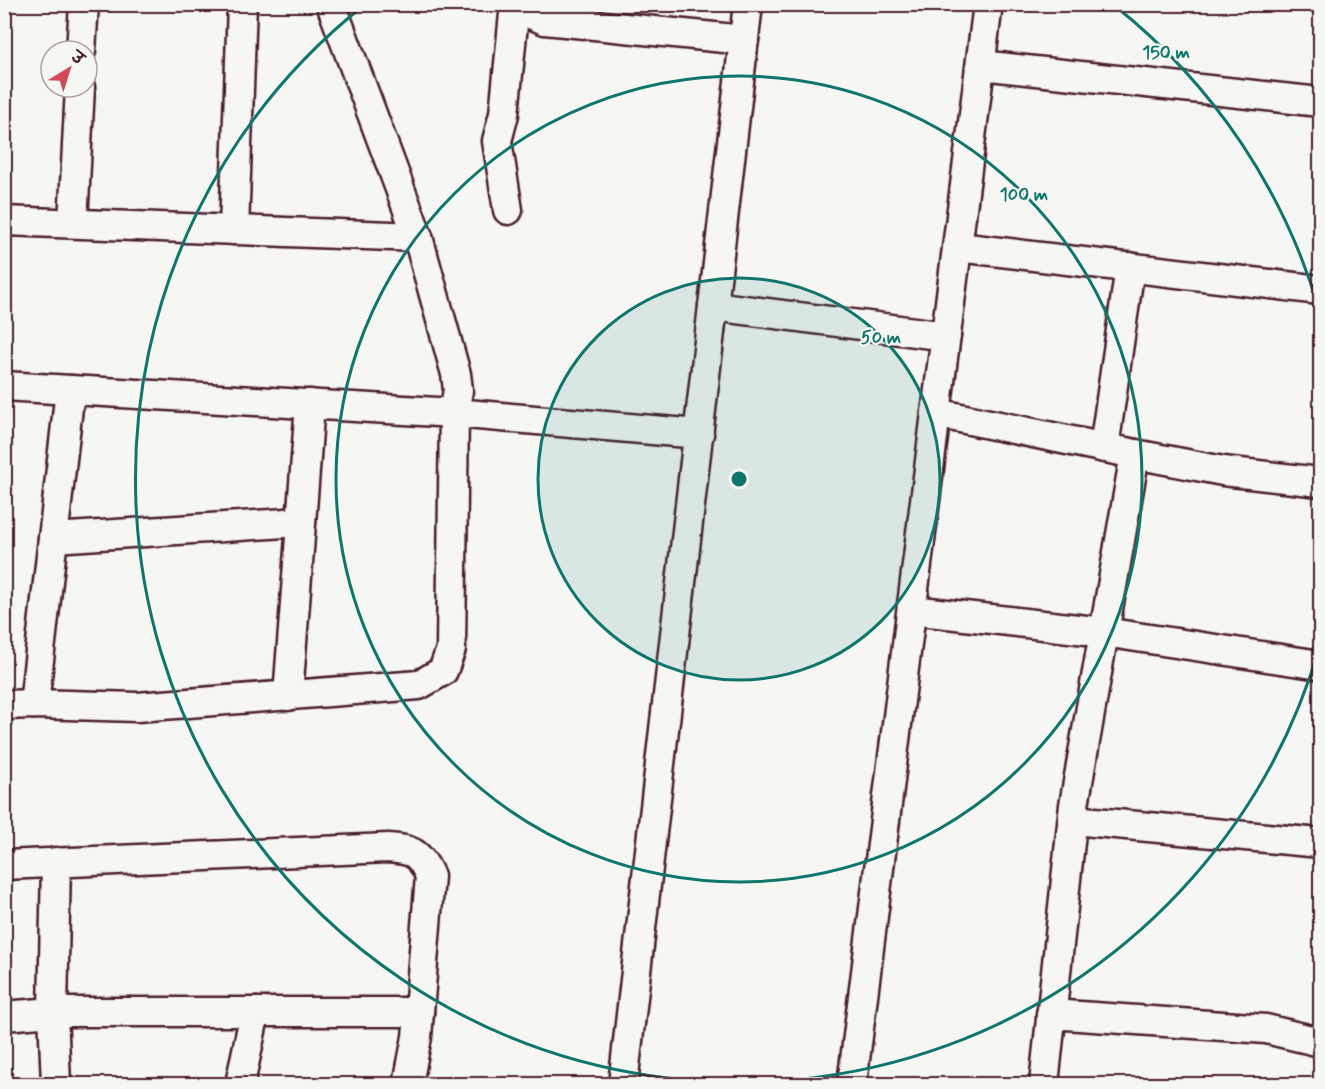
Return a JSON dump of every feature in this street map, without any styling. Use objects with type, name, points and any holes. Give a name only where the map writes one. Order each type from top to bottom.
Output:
[{"type":"street","points":[[82,39],[84,4]]},
{"type":"street","points":[[234,230],[242,4]]},
{"type":"street","points":[[4,705],[136,707],[288,696],[419,685],[443,671],[451,648],[454,413],[458,390],[456,374],[418,237],[331,4]]},
{"type":"street","points":[[508,210],[497,141],[504,114],[514,4]]},
{"type":"street","points":[[521,4],[533,15],[545,20],[744,40]]},
{"type":"street","points":[[623,1084],[748,4]]},
{"type":"street","points":[[852,1084],[988,4]]},
{"type":"street","points":[[981,65],[1320,102]]},
{"type":"street","points":[[73,224],[79,99]]},
{"type":"street","points":[[4,221],[418,237]]},
{"type":"street","points":[[958,248],[1320,290]]},
{"type":"street","points":[[1104,448],[1130,267]]},
{"type":"street","points":[[713,306],[946,336]]},
{"type":"street","points":[[4,386],[454,413],[699,434]]},
{"type":"street","points":[[34,704],[70,390]]},
{"type":"street","points":[[288,696],[310,404]]},
{"type":"street","points":[[936,413],[1223,471],[1320,482]]},
{"type":"street","points":[[1044,1084],[1072,820],[1135,454]]},
{"type":"street","points":[[53,538],[301,522]]},
{"type":"street","points":[[912,610],[1104,632],[1320,665]]},
{"type":"street","points":[[1072,820],[1320,843]]},
{"type":"street","points":[[4,865],[387,848],[408,849],[423,860],[430,876],[417,1037],[408,1084]]},
{"type":"street","points":[[56,862],[53,1012],[56,1084]]},
{"type":"street","points":[[4,1016],[53,1012],[419,1012]]},
{"type":"street","points":[[240,1084],[255,1012]]},
{"type":"street","points":[[1052,1014],[1266,1029],[1320,1042]]}]
